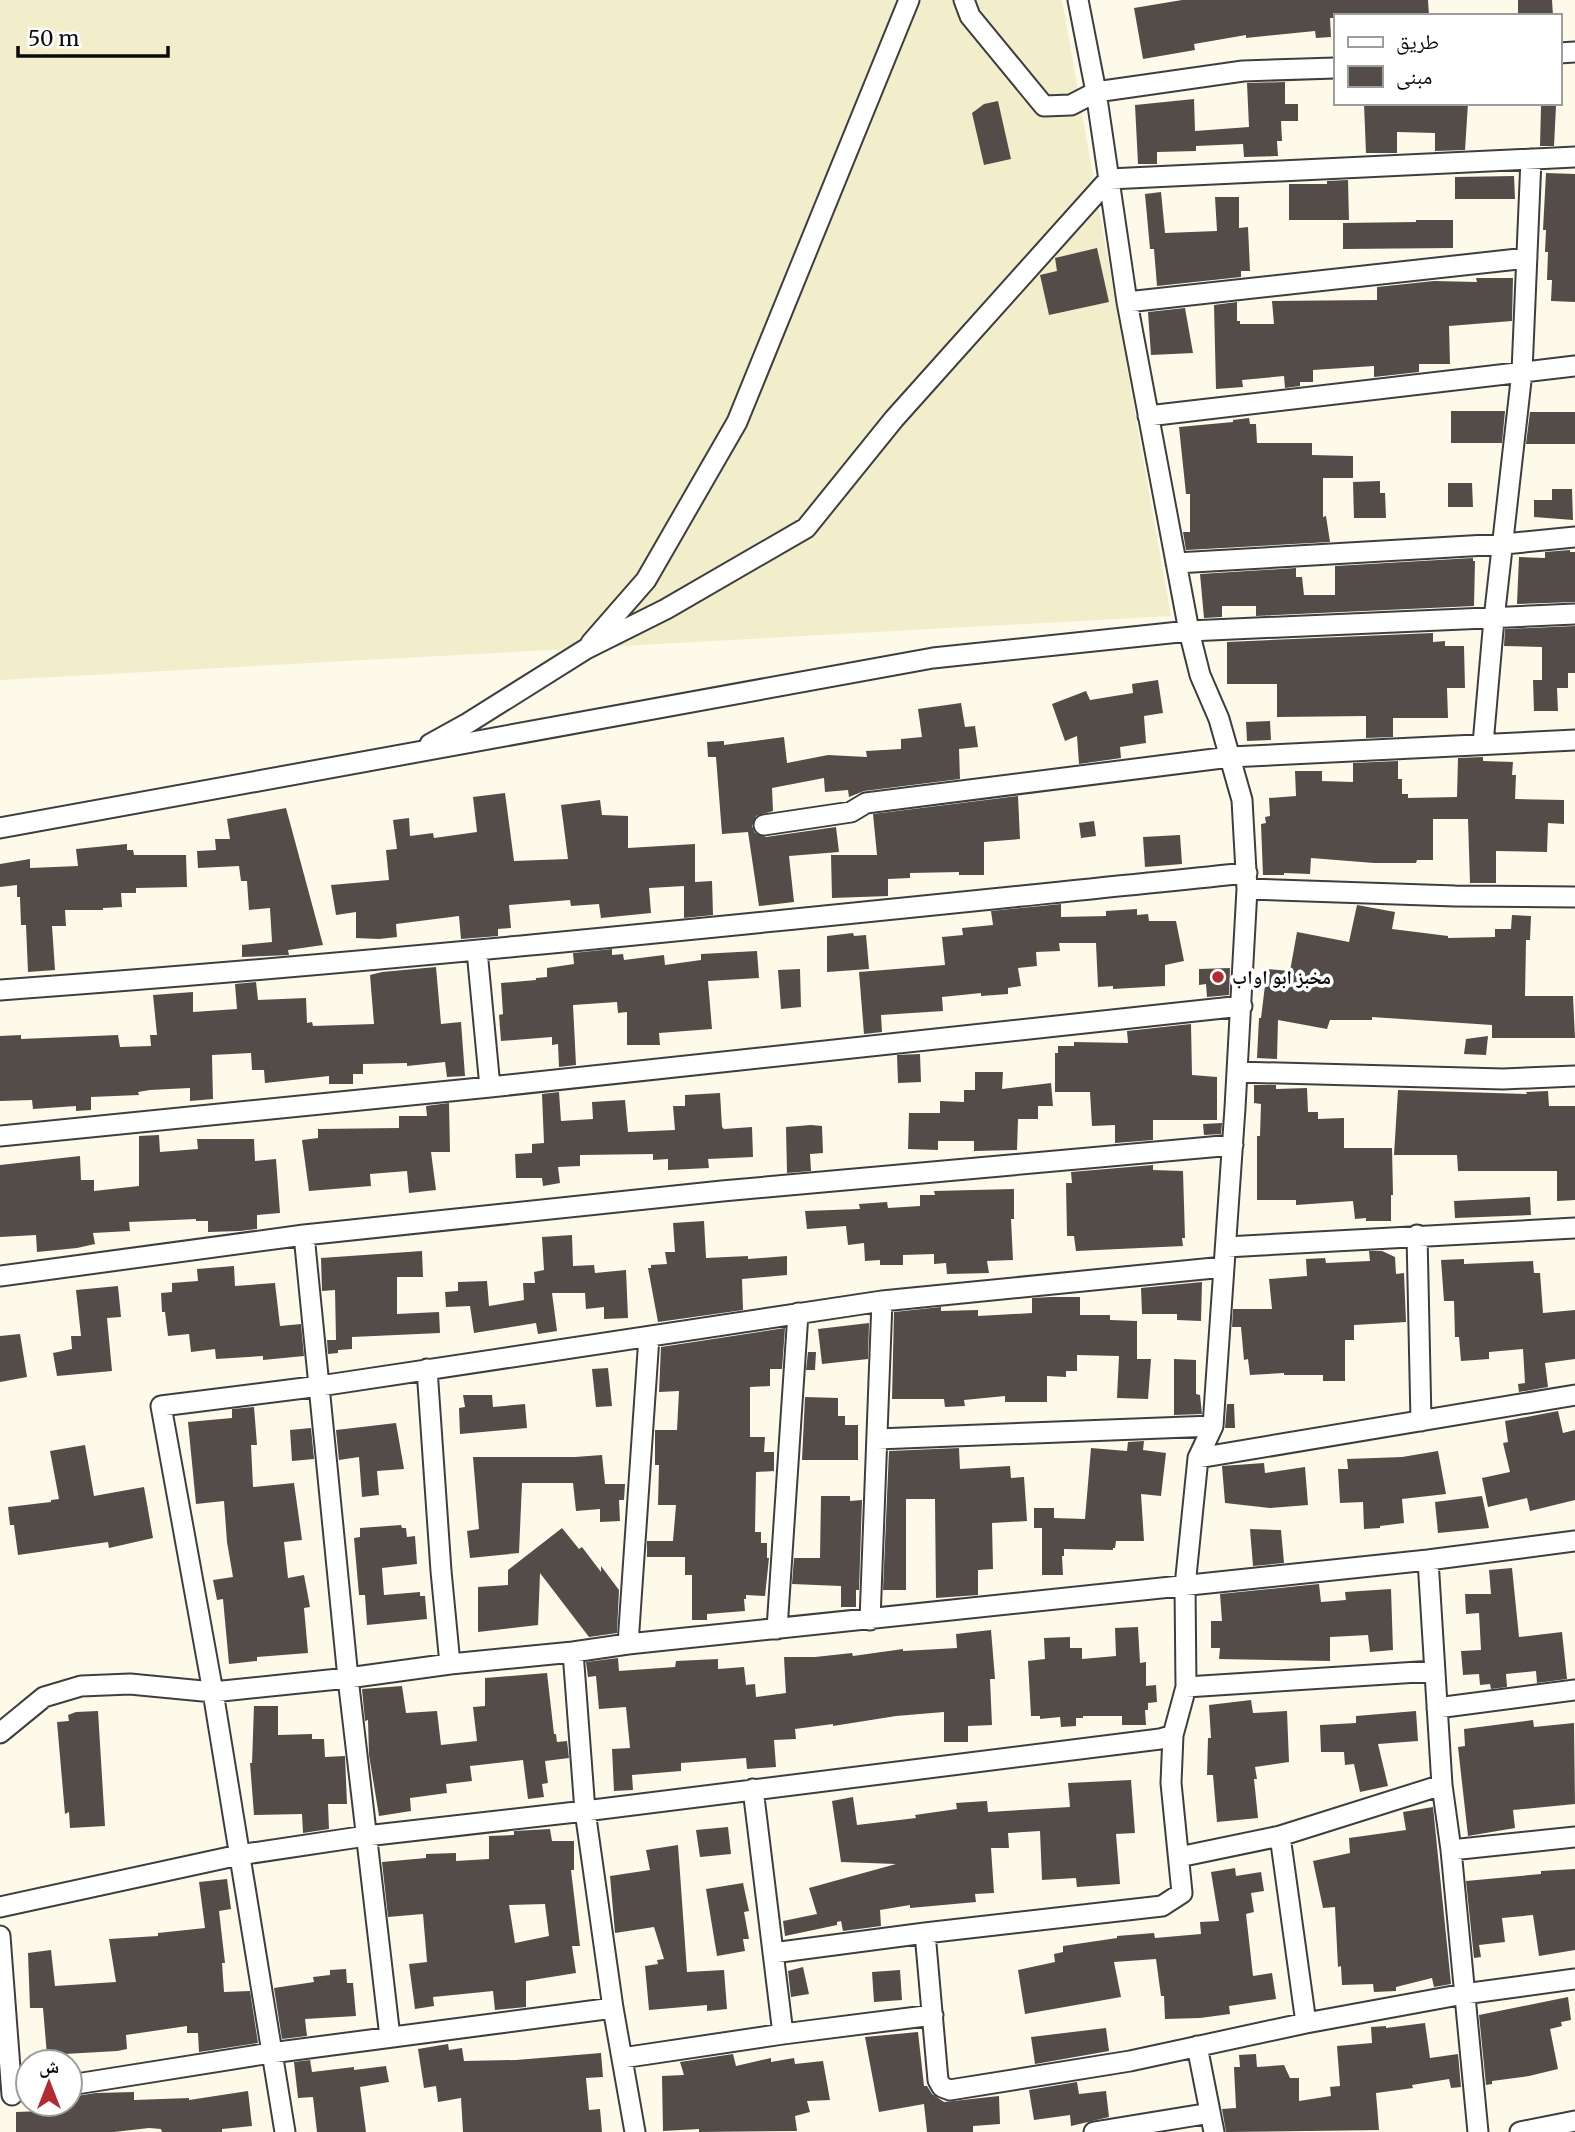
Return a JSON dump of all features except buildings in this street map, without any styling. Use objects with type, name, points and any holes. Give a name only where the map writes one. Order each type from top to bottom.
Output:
[{"type":"street","points":[[586,649],[646,580],[737,422],[909,0]]},
{"type":"street","points":[[964,0],[970,16],[1044,106],[1071,105],[1096,92],[1243,71],[1334,68]]},
{"type":"street","points":[[774,1953],[1162,1906],[1182,1893],[1171,1783],[1173,1735],[1186,1687],[1185,1586],[1198,1458],[1213,1426],[1242,1006],[1247,881],[1242,800],[1219,719],[1200,675],[1189,631],[1127,302],[1096,92],[1077,0]]},
{"type":"street","points":[[414,753],[468,723],[586,649],[666,609],[806,528],[894,419],[1109,178],[1575,157]]},
{"type":"street","points":[[1483,744],[1493,619],[1504,544],[1522,372],[1531,159]]},
{"type":"street","points":[[1127,302],[1527,258]]},
{"type":"street","points":[[1148,416],[1575,366]]},
{"type":"street","points":[[1176,563],[1504,544],[1575,537]]},
{"type":"street","points":[[0,828],[933,658],[1189,631],[1575,614]]},
{"type":"street","points":[[764,825],[851,812],[866,803],[1230,757],[1575,740]]},
{"type":"street","points":[[0,990],[210,975],[1247,881],[1455,896],[1575,897]]},
{"type":"street","points":[[477,951],[490,1087]]},
{"type":"street","points":[[0,1136],[490,1087],[1242,1006]]},
{"type":"street","points":[[1237,1072],[1503,1079],[1575,1076]]},
{"type":"street","points":[[0,1276],[304,1235],[735,1189],[1233,1145]]},
{"type":"street","points":[[285,2132],[214,1692],[161,1406],[320,1386],[882,1301],[1225,1257],[1417,1235],[1575,1228]]},
{"type":"street","points":[[304,1235],[348,1678],[390,2037]]},
{"type":"street","points":[[1417,1235],[1421,1421]]},
{"type":"street","points":[[870,1620],[882,1301]]},
{"type":"street","points":[[777,1629],[798,1313]]},
{"type":"street","points":[[628,1644],[649,1337]]},
{"type":"street","points":[[427,1369],[440,1571],[450,1664]]},
{"type":"street","points":[[1198,1458],[1575,1395]]},
{"type":"street","points":[[877,1439],[1213,1426]]},
{"type":"street","points":[[0,1734],[44,1697],[82,1686],[130,1684],[214,1692],[628,1644],[1428,1560],[1575,1541]]},
{"type":"street","points":[[1428,1560],[1442,1786],[1451,1850],[1478,2132]]},
{"type":"street","points":[[573,1652],[585,1811],[635,2132]]},
{"type":"street","points":[[1186,1687],[1434,1671]]},
{"type":"street","points":[[1437,1708],[1575,1690]]},
{"type":"street","points":[[0,1907],[239,1855],[366,1836],[1146,1741],[1173,1735]]},
{"type":"street","points":[[1179,1857],[1280,1836],[1442,1786]]},
{"type":"street","points":[[752,1790],[783,2034]]},
{"type":"street","points":[[1280,1836],[1306,2023]]},
{"type":"street","points":[[1451,1850],[1575,1837]]},
{"type":"street","points":[[925,1933],[938,2080],[942,2087],[950,2090],[1130,2061],[1306,2023],[1464,1994],[1575,1979]]},
{"type":"street","points":[[0,1936],[13,2094]]},
{"type":"street","points":[[84,2083],[271,2053],[614,2008]]},
{"type":"street","points":[[622,2057],[933,2015]]},
{"type":"street","points":[[1094,2132],[1212,2123],[1197,2046]]},
{"type":"street","points":[[1520,2132],[1575,2121]]},
{"type":"shaded area","points":[[0,0],[1062,0],[1171,616],[0,680]]},
{"type":"place","name":"مخبز ابو اواب","points":[[1218,977]]}]
